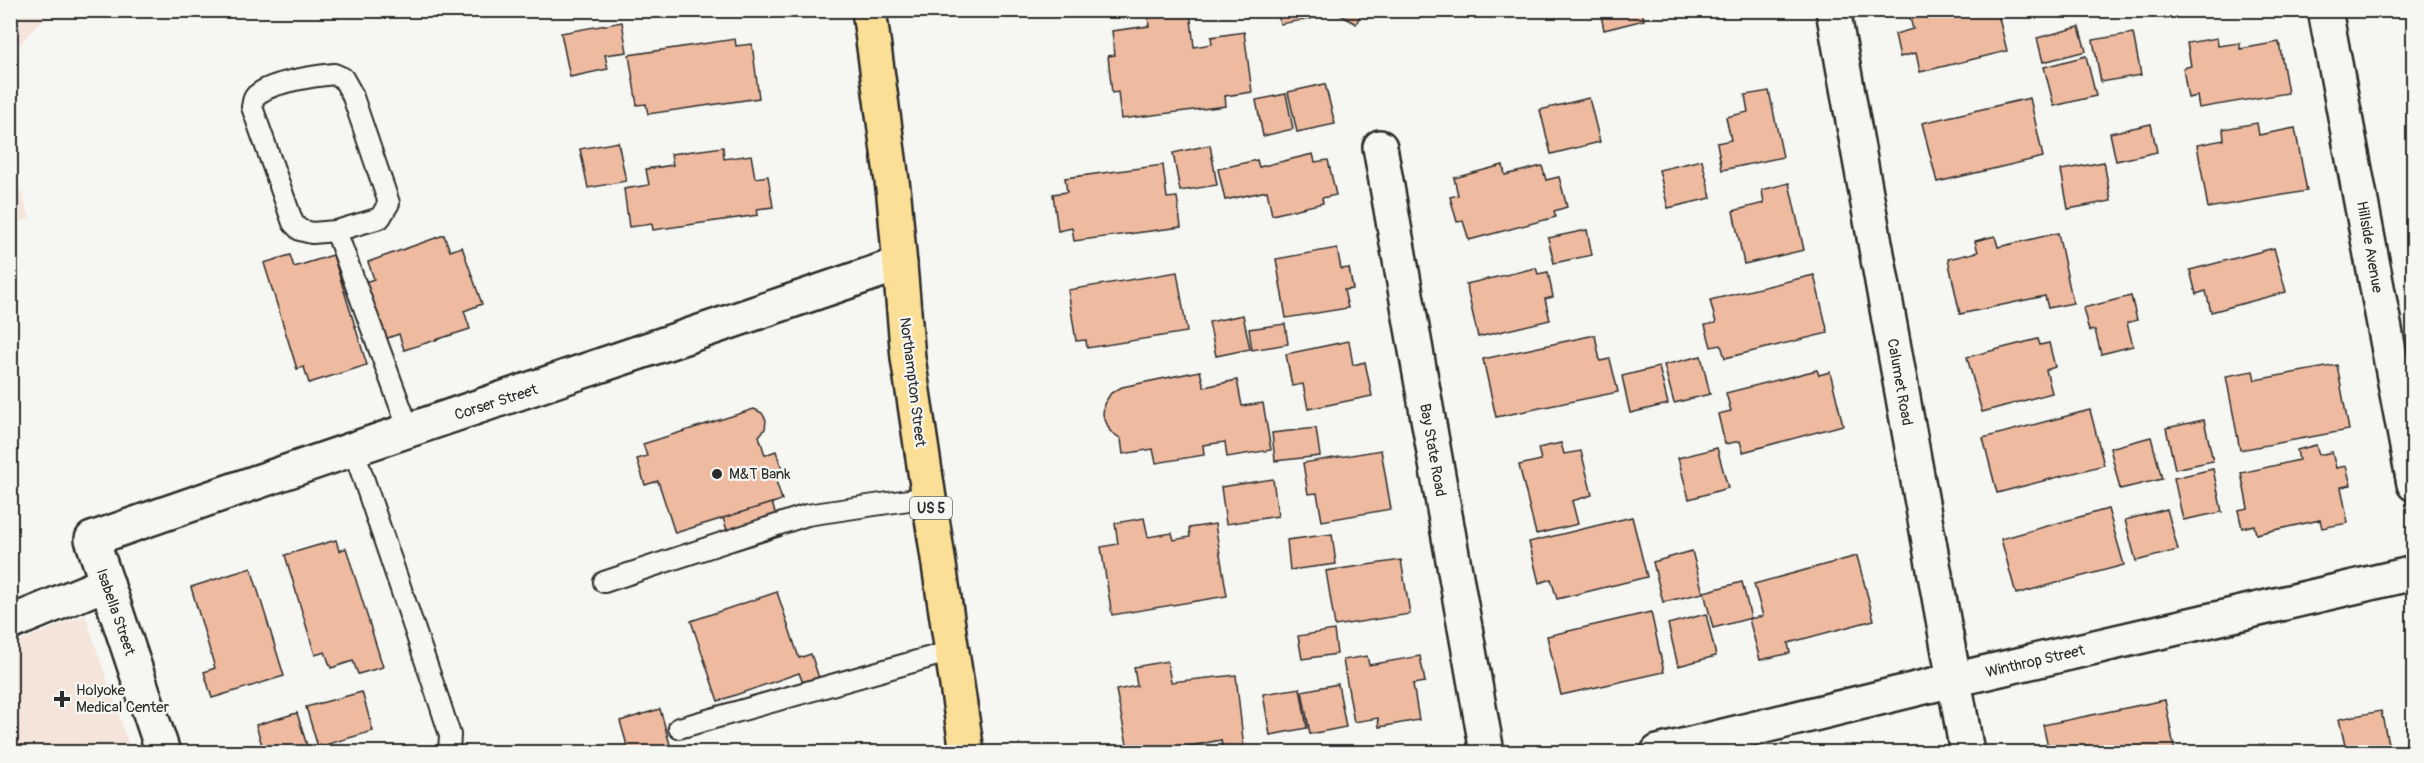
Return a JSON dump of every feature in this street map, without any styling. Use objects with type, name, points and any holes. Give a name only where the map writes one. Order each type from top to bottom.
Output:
[{"type":"main road","name":"Northampton Street","points":[[869,10],[894,196],[908,358],[967,753]]},
{"type":"street","name":"Calumet Road","points":[[1833,10],[1967,753]]},
{"type":"street","name":"Hillside Avenue","points":[[2325,10],[2414,484]]},
{"type":"street","name":"Bay State Road","points":[[1380,147],[1487,753]]},
{"type":"street","name":"Corser Street","points":[[92,540],[353,448],[900,264]]},
{"type":"street","name":"Isabella Street","points":[[92,540],[163,753]]},
{"type":"street","name":"Winthrop Street","points":[[1658,753],[1953,680],[2414,573]]},
{"type":"street","points":[[10,623],[106,584]]},
{"type":"lane","points":[[334,74],[343,78],[352,94],[389,204],[380,218],[336,231],[312,233],[300,230],[293,222],[252,107],[253,99],[273,86],[334,74]]},
{"type":"lane","points":[[336,231],[410,430]]},
{"type":"lane","points":[[353,448],[440,701],[450,735],[449,753]]},
{"type":"lane","points":[[604,582],[807,515],[929,496]]},
{"type":"lane","points":[[679,728],[952,651]]},
{"type":"shaded area","points":[[10,11],[51,11],[11,53]]},
{"type":"shaded area","points":[[10,163],[30,218],[11,225],[10,225]]},
{"type":"shaded area","name":"Holyoke Medical Center","points":[[85,615],[131,752],[11,752],[11,645]]},
{"type":"building","points":[[1190,10],[1194,47],[1212,44],[1211,37],[1244,32],[1252,92],[1225,96],[1226,106],[1121,119],[1118,92],[1112,93],[1108,56],[1115,55],[1112,31],[1149,26],[1148,16]]},
{"type":"building","points":[[1277,10],[1313,10],[1315,18],[1280,24]]},
{"type":"building","points":[[1332,10],[1363,10],[1356,24]]},
{"type":"building","points":[[1600,10],[1642,10],[1644,20],[1604,30]]},
{"type":"building","points":[[1924,10],[1997,10],[2007,51],[1920,72],[1916,53],[1900,57],[1895,34],[1913,29],[1909,14]]},
{"type":"building","points":[[2163,10],[2212,10],[2165,18]]},
{"type":"building","points":[[622,22],[627,52],[605,55],[608,69],[570,77],[561,33]]},
{"type":"building","points":[[2079,27],[2086,51],[2043,62],[2037,38]]},
{"type":"building","points":[[2133,33],[2141,75],[2101,82],[2093,40]]},
{"type":"building","points":[[2217,38],[2218,46],[2240,43],[2240,49],[2279,42],[2288,93],[2199,108],[2197,96],[2188,98],[2183,68],[2191,66],[2187,43]]},
{"type":"building","points":[[735,39],[736,46],[752,44],[759,98],[648,114],[646,104],[637,105],[629,55]]},
{"type":"building","points":[[2086,56],[2096,96],[2054,106],[2044,67]]},
{"type":"building","points":[[1325,84],[1335,124],[1297,132],[1288,92]]},
{"type":"building","points":[[1769,91],[1783,157],[1722,170],[1717,143],[1731,140],[1726,117],[1748,112],[1745,95]]},
{"type":"building","points":[[1286,94],[1293,129],[1263,136],[1256,100]]},
{"type":"building","points":[[1589,98],[1600,142],[1551,154],[1540,110]]},
{"type":"building","points":[[2030,98],[2043,157],[1937,182],[1922,123]]},
{"type":"building","points":[[2257,123],[2259,135],[2295,128],[2307,191],[2208,208],[2197,145],[2224,140],[2223,129]]},
{"type":"building","points":[[2151,124],[2157,152],[2116,161],[2110,133]]},
{"type":"building","points":[[618,142],[626,181],[588,188],[580,149]]},
{"type":"building","points":[[1210,145],[1217,185],[1180,191],[1173,153]]},
{"type":"building","points":[[723,147],[724,159],[751,155],[755,178],[768,176],[773,207],[757,209],[758,215],[653,230],[652,224],[629,227],[624,189],[649,185],[646,169],[673,165],[671,154]]},
{"type":"building","points":[[1313,154],[1315,162],[1328,160],[1336,195],[1322,198],[1323,203],[1272,215],[1267,191],[1225,200],[1218,169],[1257,160],[1259,167]]},
{"type":"building","points":[[1702,160],[1711,198],[1668,208],[1659,170]]},
{"type":"building","points":[[2104,162],[2111,201],[2068,209],[2061,170]]},
{"type":"building","points":[[1163,165],[1167,198],[1177,197],[1181,227],[1074,241],[1072,228],[1058,231],[1053,194],[1067,192],[1065,178]]},
{"type":"building","points":[[1503,165],[1505,175],[1542,166],[1546,180],[1559,177],[1567,207],[1554,211],[1556,217],[1469,240],[1463,221],[1457,222],[1450,197],[1458,195],[1454,178]]},
{"type":"building","points":[[1789,183],[1804,250],[1744,264],[1733,211],[1764,203],[1762,190]]},
{"type":"building","points":[[1587,230],[1592,255],[1554,263],[1548,238]]},
{"type":"building","points":[[2058,233],[2073,303],[2048,308],[2045,296],[1960,314],[1948,259],[1978,252],[1975,241],[1995,236],[1998,247]]},
{"type":"building","points":[[444,235],[450,251],[462,247],[482,304],[464,311],[470,329],[404,350],[399,334],[382,340],[362,283],[374,279],[368,262]]},
{"type":"building","points":[[1337,248],[1341,269],[1349,268],[1353,289],[1344,290],[1348,308],[1286,318],[1276,259]]},
{"type":"building","points":[[2274,248],[2286,292],[2211,312],[2206,291],[2196,294],[2190,270]]},
{"type":"building","points":[[290,255],[294,267],[333,255],[367,365],[309,383],[304,367],[297,369],[264,263]]},
{"type":"building","points":[[1536,268],[1538,274],[1548,272],[1553,297],[1545,299],[1550,320],[1478,337],[1466,284]]},
{"type":"building","points":[[1177,272],[1187,332],[1087,348],[1086,340],[1076,341],[1068,290]]},
{"type":"building","points":[[1814,275],[1828,333],[1725,358],[1721,345],[1711,347],[1705,325],[1716,323],[1710,300]]},
{"type":"building","points":[[2131,296],[2137,320],[2127,323],[2133,346],[2101,354],[2095,330],[2089,331],[2083,308]]},
{"type":"building","points":[[1243,315],[1250,349],[1216,356],[1209,322]]},
{"type":"building","points":[[1285,324],[1288,344],[1252,350],[1249,329]]},
{"type":"building","points":[[1595,335],[1600,361],[1610,359],[1618,392],[1496,417],[1483,359]]},
{"type":"building","points":[[2038,339],[2040,345],[2049,343],[2055,367],[2046,370],[2052,393],[1982,412],[1967,357]]},
{"type":"building","points":[[1349,341],[1353,365],[1365,362],[1372,396],[1308,409],[1303,384],[1292,386],[1286,354]]},
{"type":"building","points":[[1701,356],[1710,394],[1674,403],[1664,365]]},
{"type":"building","points":[[2337,365],[2349,430],[2240,450],[2226,376],[2253,371],[2255,380]]},
{"type":"building","points":[[1659,367],[1668,404],[1630,413],[1622,376]]},
{"type":"building","points":[[1817,370],[1819,375],[1830,372],[1843,425],[1743,452],[1740,441],[1725,444],[1718,414],[1731,411],[1726,393]]},
{"type":"building","points":[[1200,371],[1204,387],[1237,380],[1242,406],[1263,403],[1271,450],[1227,457],[1225,442],[1203,445],[1204,455],[1156,463],[1153,449],[1123,454],[1121,439],[1110,431],[1103,415],[1104,404],[1111,393],[1122,387]]},
{"type":"building","points":[[754,409],[762,413],[766,420],[765,429],[759,436],[765,455],[776,451],[783,472],[774,474],[782,500],[675,533],[658,481],[645,485],[637,459],[647,456],[643,444]]},
{"type":"building","points":[[2090,410],[2104,465],[1997,493],[1983,438]]},
{"type":"building","points":[[2204,420],[2213,461],[2175,469],[2166,428]]},
{"type":"building","points":[[1316,428],[1320,456],[1275,461],[1272,433]]},
{"type":"building","points":[[2151,437],[2162,479],[2120,489],[2110,448]]},
{"type":"building","points":[[1561,443],[1564,454],[1581,451],[1592,495],[1572,501],[1578,524],[1536,534],[1519,465],[1541,460],[1538,448]]},
{"type":"building","points":[[2316,445],[2319,455],[2332,452],[2336,468],[2346,466],[2351,485],[2341,487],[2348,523],[2322,528],[2320,520],[2256,534],[2254,525],[2242,528],[2238,510],[2248,508],[2241,473],[2299,460],[2297,450]]},
{"type":"building","points":[[1717,448],[1728,488],[1689,499],[1678,458]]},
{"type":"building","points":[[1381,450],[1391,509],[1322,521],[1317,493],[1308,494],[1303,463]]},
{"type":"building","points":[[2213,469],[2222,512],[2183,520],[2174,478]]},
{"type":"building","points":[[1273,479],[1278,516],[1226,524],[1221,487]]},
{"type":"building","points":[[772,503],[782,536],[734,551],[723,518]]},
{"type":"building","points":[[2108,509],[2124,565],[2016,594],[2001,539]]},
{"type":"building","points":[[2167,509],[2178,550],[2136,561],[2125,520]]},
{"type":"building","points":[[1632,517],[1647,577],[1557,599],[1551,579],[1539,583],[1529,542]]},
{"type":"building","points":[[1144,518],[1148,537],[1172,533],[1174,540],[1190,537],[1189,528],[1215,524],[1227,596],[1112,615],[1101,547],[1118,544],[1115,523]]},
{"type":"building","points":[[1332,534],[1336,564],[1290,570],[1287,540]]},
{"type":"building","points":[[336,540],[339,551],[346,548],[383,667],[358,674],[353,661],[331,668],[325,652],[315,655],[285,555]]},
{"type":"building","points":[[1692,551],[1703,593],[1663,602],[1653,562]]},
{"type":"building","points":[[1857,556],[1874,620],[1788,643],[1790,653],[1760,660],[1749,619],[1763,616],[1754,584]]},
{"type":"building","points":[[1401,560],[1410,614],[1335,626],[1326,571]]},
{"type":"building","points":[[251,568],[284,676],[212,698],[204,672],[215,668],[191,587]]},
{"type":"building","points":[[1742,582],[1751,618],[1713,628],[1704,592]]},
{"type":"building","points":[[777,592],[799,658],[811,654],[819,678],[803,683],[799,673],[718,701],[691,621]]},
{"type":"building","points":[[1651,612],[1664,672],[1561,695],[1547,636]]},
{"type":"building","points":[[1706,614],[1716,656],[1678,666],[1668,624]]},
{"type":"building","points":[[1334,630],[1337,654],[1302,659],[1298,636]]},
{"type":"building","points":[[1367,656],[1369,665],[1420,656],[1425,682],[1413,684],[1419,720],[1379,727],[1378,718],[1354,722],[1343,660]]},
{"type":"building","points":[[1167,661],[1171,682],[1236,675],[1244,749],[1223,751],[1221,740],[1160,752],[1142,752],[1141,746],[1128,749],[1116,690],[1137,686],[1134,667]]},
{"type":"building","points":[[1338,684],[1346,727],[1310,734],[1302,691]]},
{"type":"building","points":[[1300,688],[1307,728],[1270,735],[1263,694]]},
{"type":"building","points":[[362,692],[373,731],[318,747],[306,707]]},
{"type":"building","points":[[2165,700],[2175,752],[2049,752],[2043,725]]},
{"type":"building","points":[[660,709],[671,748],[655,752],[629,752],[620,721]]},
{"type":"building","points":[[2381,711],[2390,752],[2335,752],[2346,750],[2339,719]]},
{"type":"building","points":[[297,713],[309,752],[264,752],[256,725]]},
{"type":"place","name":"M&T Bank","points":[[717,474]]},
{"type":"place","name":"Holyoke Medical Center","points":[[62,699]]}]
